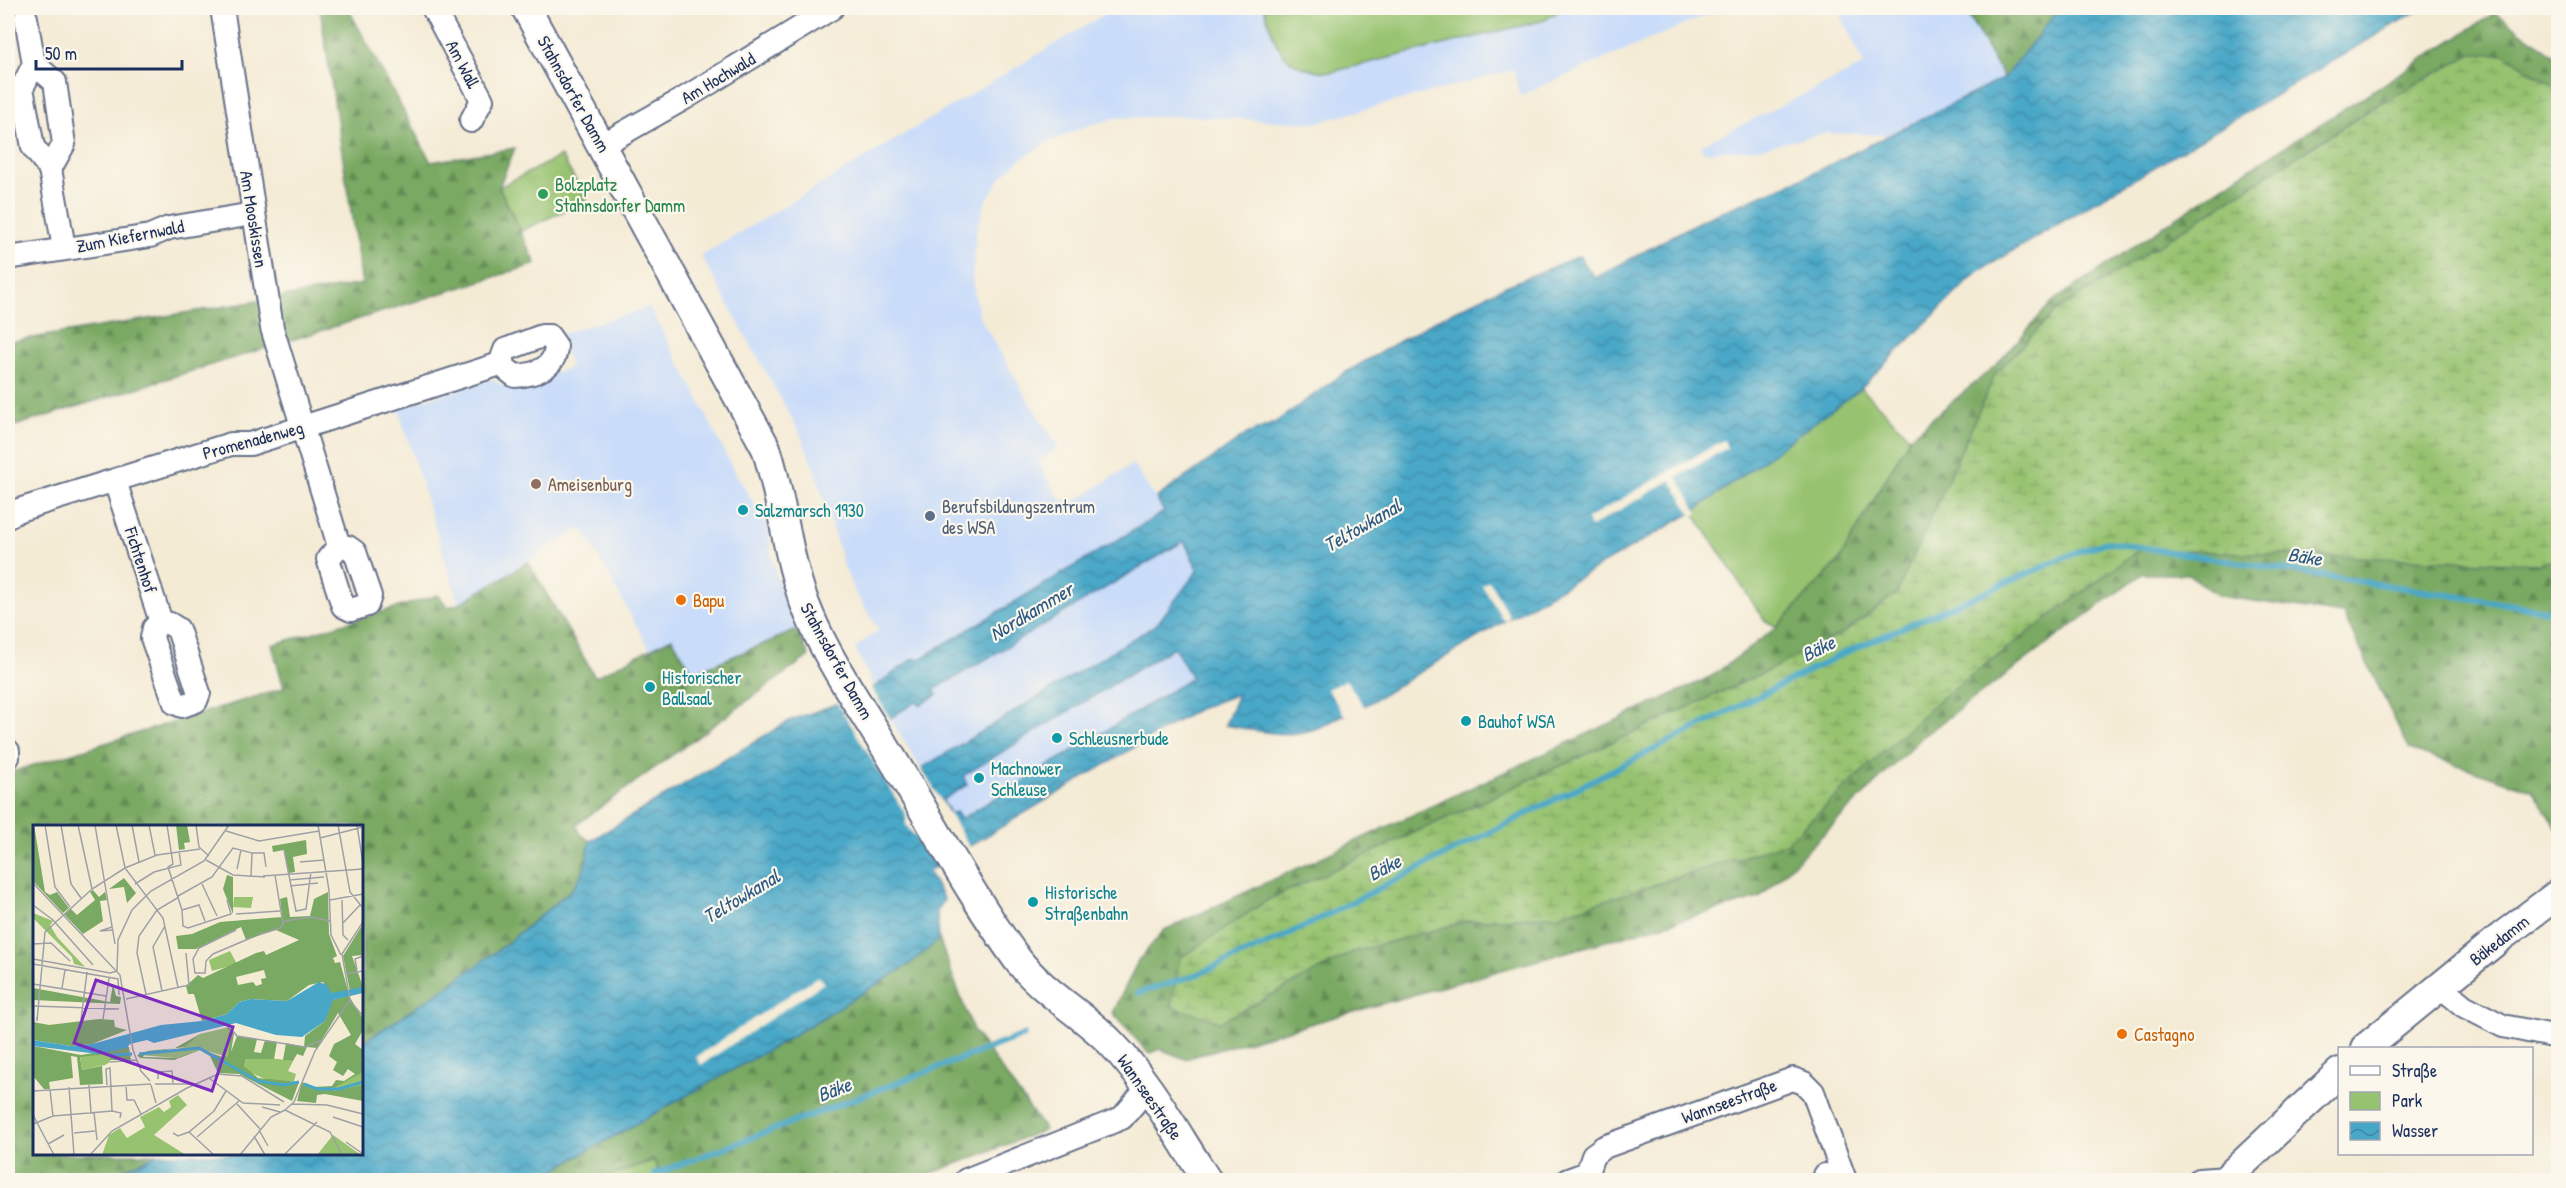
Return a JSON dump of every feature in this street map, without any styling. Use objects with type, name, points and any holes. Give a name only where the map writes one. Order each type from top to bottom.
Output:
[{"type":"street","name":"Am Mooskissen","points":[[222,8],[272,328],[339,546]]},
{"type":"street","name":"Am Wall","points":[[433,8],[483,100],[471,121]]},
{"type":"street","name":"Stahnsdorfer Damm","points":[[526,8],[766,448],[781,498],[787,542],[797,582],[809,615],[844,679],[976,894],[1028,972],[1085,1022]]},
{"type":"street","name":"Am Hochwald","points":[[602,145],[685,98],[832,8]]},
{"type":"street","points":[[26,18],[34,64],[22,88],[33,147],[50,169],[64,248]]},
{"type":"street","points":[[34,64],[55,82],[64,144],[50,169]]},
{"type":"street","name":"Zum Kiefernwald","points":[[8,258],[150,236],[169,228],[253,214]]},
{"type":"street","name":"Promenadenweg","points":[[8,517],[19,510],[231,444],[250,444],[500,364]]},
{"type":"street","name":"Fichtenhof","points":[[115,481],[169,626]]},
{"type":"street","points":[[8,751],[8,757]]},
{"type":"street","name":"Bäkedamm","points":[[2366,1047],[2501,937],[2559,894]]},
{"type":"street","points":[[2441,987],[2464,1006],[2503,1026],[2559,1037]]},
{"type":"street","name":"Wannseestraße","points":[[1085,1022],[1110,1042],[1149,1092],[1207,1180]]},
{"type":"street","points":[[2199,1180],[2226,1179],[2338,1074]]},
{"type":"street","name":"Wannseestraße","points":[[1568,1180],[1587,1173],[1593,1155],[1604,1147],[1793,1079],[1804,1083],[1813,1092],[1832,1179]]},
{"type":"street","points":[[966,1180],[1122,1118],[1139,1098],[1149,1092]]},
{"type":"shaded area","points":[[1115,8],[1723,8],[1519,96],[1514,70],[1314,123],[1187,116],[1115,118],[1087,126],[1046,143],[1017,162],[1000,179],[987,199],[976,231],[972,281],[980,318],[1059,447],[1038,462],[1060,499],[1074,502],[1133,464],[1164,512],[918,660],[914,658],[874,687],[855,648],[879,630],[854,591],[843,564],[816,473],[800,433],[701,256]]},
{"type":"shaded area","points":[[1838,8],[1964,8],[2004,78],[1887,135],[1827,133],[1754,149],[1703,152],[1701,145],[1864,65]]},
{"type":"shaded area","name":"Ameisenburg","points":[[649,307],[733,469],[768,527],[771,554],[782,596],[797,630],[693,673],[672,638],[650,650],[582,528],[459,604],[398,408],[491,379],[506,387],[570,368],[561,334]]},
{"type":"shaded area","points":[[1184,541],[1198,570],[1157,624],[918,770],[887,719],[917,700],[920,705],[937,695],[934,690]]},
{"type":"shaded area","points":[[1174,647],[1193,678],[961,819],[951,815],[942,800],[967,785],[962,776]]},
{"type":"green space","points":[[320,8],[348,8],[431,162],[515,148],[499,187],[536,264],[8,428],[8,342],[362,284]]},
{"type":"green space","points":[[1264,8],[1563,8],[1545,20],[1331,72],[1302,67],[1284,55],[1273,35]]},
{"type":"green space","points":[[1964,8],[2066,8],[2055,14],[2004,78]]},
{"type":"green space","points":[[2495,13],[2558,58],[2558,89],[2504,54],[2472,54],[2378,105],[2056,311],[1996,373],[1897,593],[1845,632],[1774,668],[1268,900],[1220,1022],[1353,952],[1467,921],[1558,915],[1786,843],[1942,697],[2140,549],[2540,564],[2558,558],[2558,831],[2532,790],[2409,749],[2343,614],[2219,596],[2188,574],[2142,574],[1922,737],[1759,898],[1185,1059],[1160,1049],[1149,1054],[1113,1013],[1138,961],[1164,930],[1712,676],[1777,627],[1839,561],[1910,437],[1995,366],[2052,302],[2229,182]]},
{"type":"green space","points":[[2472,54],[2504,54],[2558,89],[2558,558],[2540,564],[2140,549],[1942,697],[1786,843],[1558,915],[1467,921],[1353,952],[1220,1022],[1171,1006],[1180,958],[1268,900],[1774,668],[1845,632],[1897,593],[1996,373],[2056,311],[2378,105]]},
{"type":"green space","name":"Bolzplatz Stahnsdorfer Damm","points":[[561,156],[587,200],[521,231],[499,187]]},
{"type":"green space","points":[[1861,388],[1910,437],[1839,561],[1777,627],[1764,620],[1693,512]]},
{"type":"green space","points":[[528,562],[595,677],[672,638],[693,673],[797,630],[809,656],[576,825],[581,834],[590,841],[585,867],[574,887],[505,945],[363,1042],[363,825],[33,825],[33,1155],[156,1155],[100,1180],[8,1180],[8,773],[284,688],[272,645],[438,595],[448,607],[459,604]]},
{"type":"green space","points":[[939,939],[973,1030],[1045,1130],[914,1180],[662,1180],[654,1160],[598,1180],[536,1180],[784,1041],[910,964]]},
{"type":"green space","points":[[654,1160],[662,1180],[598,1180]]},
{"type":"water","points":[[2066,8],[2422,8],[1976,273],[1861,388],[1693,512],[1506,620],[1347,716],[1342,715],[1312,730],[1285,734],[1225,725],[1238,694],[1198,709],[928,871],[944,900],[937,912],[939,939],[910,964],[784,1041],[536,1180],[100,1180],[156,1155],[363,1155],[363,1042],[505,945],[574,888],[585,867],[590,841],[789,721],[874,687],[914,658],[918,660],[1164,512],[1156,498],[1247,434],[1274,423],[1343,374],[1438,319],[1506,286],[1579,256],[1595,278],[1702,220],[1807,176],[2004,78],[2055,14]],"holes":[[[1184,541],[1198,570],[1157,624],[919,770],[887,720],[917,701],[920,705],[937,695],[934,690]],[[1174,647],[1192,678],[961,819],[956,812],[951,814],[942,800],[967,785],[963,776]]]},
{"type":"pier","points":[[1724,440],[1727,448],[1677,477],[1698,513],[1695,515],[1692,516],[1671,480],[1591,527],[1587,519]]},
{"type":"pier","points":[[1489,581],[1510,617],[1504,621],[1482,585]]},
{"type":"pier","points":[[1346,680],[1366,709],[1347,719],[1327,689]]},
{"type":"pier","points":[[870,686],[971,849],[939,867],[921,838],[913,835],[906,825],[906,815],[836,701]]},
{"type":"pier","points":[[818,976],[824,983],[701,1065],[696,1057]]},
{"type":"waterway","name":"Bäke","points":[[1138,993],[1193,976],[1283,937],[1844,653],[2080,551],[2107,542],[2558,612]]},
{"type":"waterway","name":"Bäke","points":[[655,1174],[1024,1035]]},
{"type":"place","name":"Bolzplatz Stahnsdorfer Damm","points":[[543,194]]},
{"type":"place","name":"Ameisenburg","points":[[536,484]]},
{"type":"place","name":"Salzmarsch 1930","points":[[743,510]]},
{"type":"place","name":"Berufsbildungszentrum des WSA","points":[[930,516]]},
{"type":"place","name":"Bapu","points":[[681,600]]},
{"type":"place","name":"Historischer Ballsaal","points":[[650,687]]},
{"type":"place","name":"Bauhof WSA","points":[[1466,721]]},
{"type":"place","name":"Schleusnerbude","points":[[1057,738]]},
{"type":"place","name":"Machnower Schleuse","points":[[979,778]]},
{"type":"place","name":"Historische Straßenbahn","points":[[1033,902]]},
{"type":"place","name":"Castagno","points":[[2122,1034]]},
{"type":"water label","name":"Teltowkanal","points":[[1362,525]]},
{"type":"water label","name":"Nordkammer","points":[[1031,611]]},
{"type":"water label","name":"Teltowkanal","points":[[741,896]]}]
